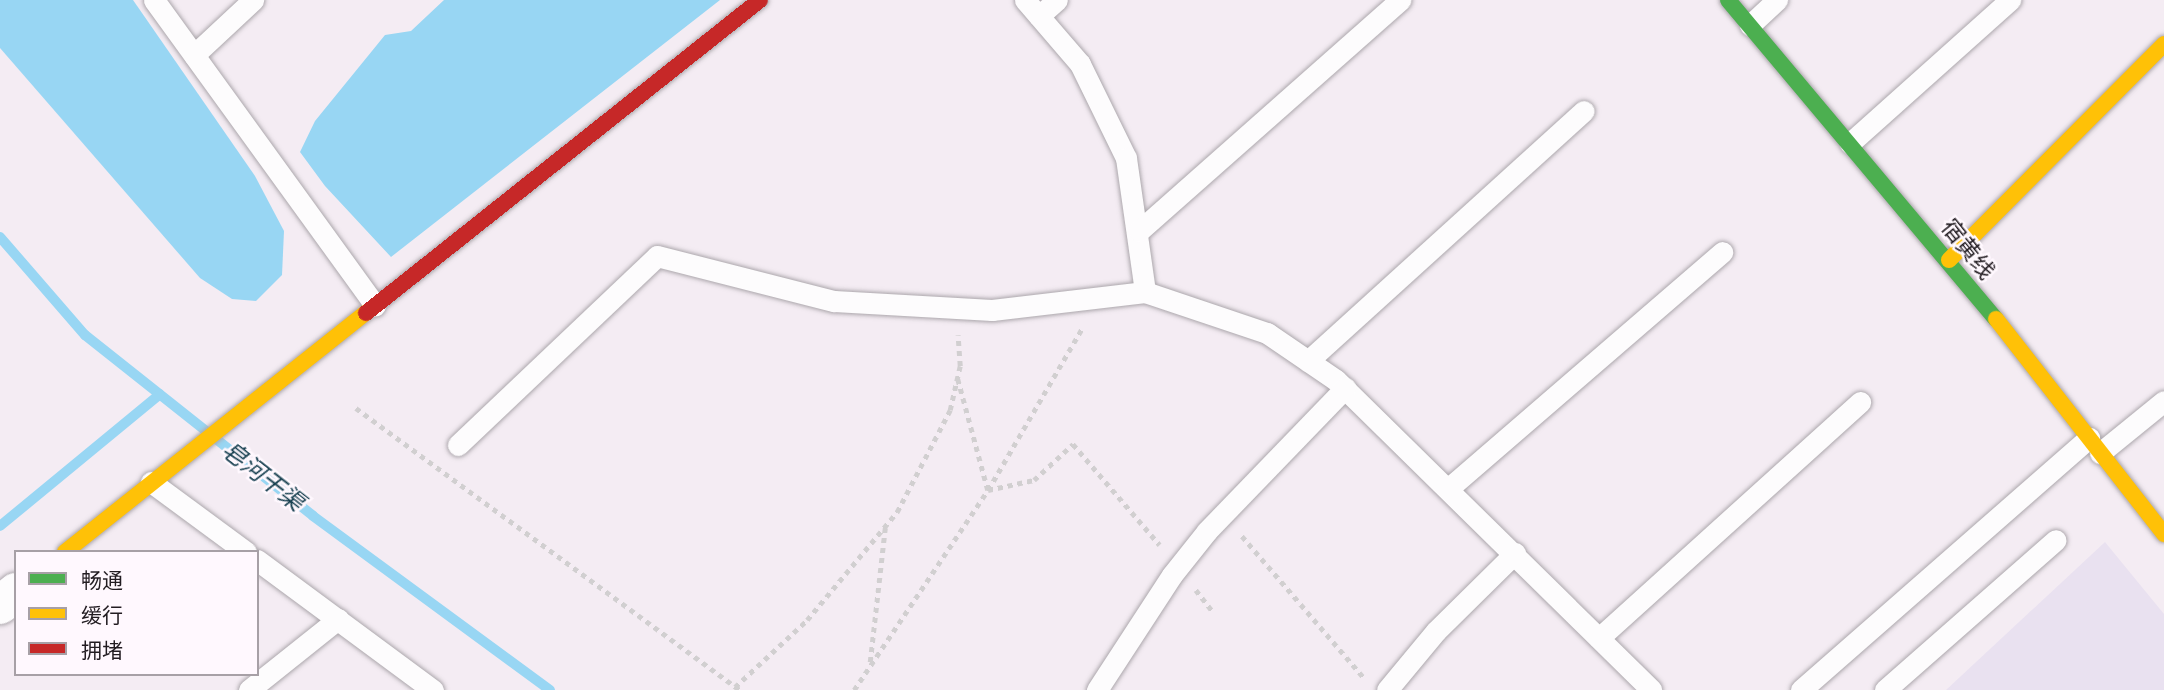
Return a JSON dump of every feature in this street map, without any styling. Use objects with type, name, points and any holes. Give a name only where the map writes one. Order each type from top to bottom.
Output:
[{"type":"street","points":[[67,550],[761,0]]},
{"type":"street","name":"宿黄线","points":[[1728,0],[1949,260],[2164,534]]},
{"type":"street","points":[[1949,260],[2164,44]]},
{"type":"street","points":[[0,605],[14,594]]},
{"type":"lane","points":[[154,0],[375,305]]},
{"type":"lane","points":[[194,55],[253,0]]},
{"type":"lane","points":[[1057,0],[1032,8],[1080,64],[1126,158],[1139,231],[1144,292]]},
{"type":"lane","points":[[1139,231],[1400,0]]},
{"type":"lane","points":[[1749,25],[1777,0]]},
{"type":"lane","points":[[1850,143],[2010,0]]},
{"type":"lane","points":[[1308,361],[1584,111]]},
{"type":"lane","points":[[1450,488],[1722,252]]},
{"type":"lane","points":[[458,445],[657,256],[834,300],[992,310],[1144,292],[1267,333],[1345,388],[1450,488],[1650,690]]},
{"type":"lane","points":[[1097,690],[1178,566],[1345,388]]},
{"type":"lane","points":[[1801,690],[2094,445],[2164,401]]},
{"type":"lane","points":[[1599,638],[1860,402]]},
{"type":"lane","points":[[159,476],[244,550]]},
{"type":"lane","points":[[1885,690],[2056,540]]},
{"type":"lane","points":[[1387,690],[1436,631],[1515,553]]},
{"type":"lane","points":[[259,561],[433,690]]},
{"type":"lane","points":[[249,690],[338,620]]},
{"type":"path","points":[[854,690],[988,490],[1100,297]]},
{"type":"path","points":[[356,408],[738,688],[807,620],[885,527],[923,468],[950,410],[957,378],[956,308]]},
{"type":"path","points":[[957,378],[988,490]]},
{"type":"path","points":[[988,490],[1034,480],[1073,444],[1178,566],[1213,612]]},
{"type":"path","points":[[1224,514],[1366,680]]},
{"type":"path","points":[[870,666],[885,527]]},
{"type":"shaded area","points":[[2105,542],[2164,614],[2164,690],[1946,690]]},
{"type":"water","points":[[0,0],[133,0],[255,176],[284,231],[282,275],[256,301],[232,299],[200,278],[0,48]]},
{"type":"water","points":[[444,0],[720,0],[391,257],[325,186],[300,152],[315,121],[385,35],[411,31]]},
{"type":"waterway","name":"皂河干渠","points":[[0,237],[85,335],[313,516],[550,690]]},
{"type":"waterway","points":[[0,526],[160,394]]},
{"type":"traffic: fast","points":[[1728,0],[1996,319]]},
{"type":"traffic: slow","points":[[1949,260],[2164,44]]},
{"type":"traffic: slow","points":[[68,550],[366,313]]},
{"type":"traffic: slow","points":[[1996,319],[2164,534]]},
{"type":"traffic: jam","points":[[366,313],[760,0]]}]
